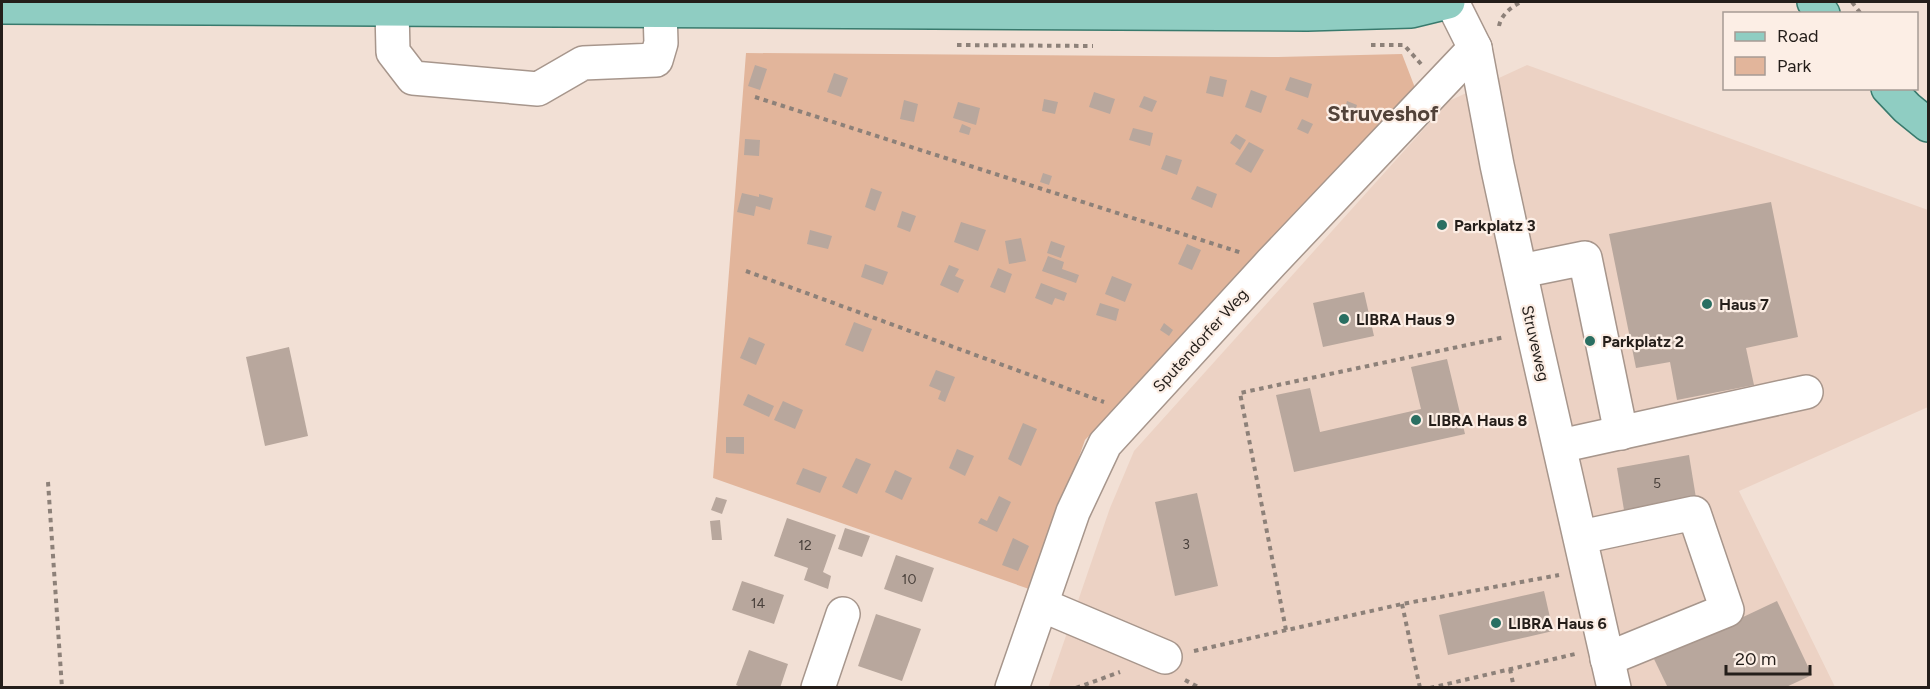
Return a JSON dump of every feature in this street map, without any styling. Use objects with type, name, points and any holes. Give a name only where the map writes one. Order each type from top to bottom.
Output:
[{"type":"main road","points":[[2,7],[128,9],[168,4],[392,9],[660,10],[920,7],[1307,14],[1411,11],[1450,2]]},
{"type":"main road","points":[[1890,90],[1907,108],[1929,125]]},
{"type":"street","name":"Struveweg","points":[[1450,2],[1475,48],[1497,165],[1533,331],[1609,664]]},
{"type":"street","points":[[392,9],[393,52],[413,78],[538,89],[582,63],[656,60],[661,43],[660,10]]},
{"type":"street","name":"Sputendorfer Weg","points":[[1012,687],[1073,512],[1105,444],[1271,262],[1475,48]]},
{"type":"street","points":[[1521,271],[1585,258],[1621,433]]},
{"type":"street","points":[[1560,446],[1806,392]]},
{"type":"street","points":[[1581,537],[1694,513],[1728,610],[1609,664]]},
{"type":"street","points":[[1042,605],[1165,657]]},
{"type":"street","points":[[818,687],[843,614]]},
{"type":"path","points":[[946,45],[1097,46]]},
{"type":"path","points":[[1360,45],[1404,45],[1440,84]]},
{"type":"path","points":[[755,97],[1271,262]]},
{"type":"path","points":[[746,271],[1108,404],[1132,415]]},
{"type":"path","points":[[1286,630],[1240,393],[1533,331]]},
{"type":"path","points":[[48,482],[62,687]]},
{"type":"path","points":[[1165,657],[1402,604],[1561,574]]},
{"type":"path","points":[[1402,604],[1420,687]]},
{"type":"path","points":[[1430,687],[1510,669],[1609,664]]},
{"type":"path","points":[[1510,669],[1514,687]]},
{"type":"shaded area","points":[[1527,65],[1928,210],[1928,407],[1739,491],[1835,687],[1048,688],[1110,508],[1134,451],[1449,101]]},
{"type":"green space","points":[[746,53],[1278,57],[1402,54],[1417,93],[1085,440],[1032,590],[713,478]]},
{"type":"building","points":[[755,65],[767,69],[760,90],[748,86]]},
{"type":"building","points":[[834,73],[848,78],[841,97],[827,92]]},
{"type":"building","points":[[1210,76],[1227,80],[1223,97],[1206,93]]},
{"type":"building","points":[[1290,77],[1312,84],[1308,98],[1285,90]]},
{"type":"building","points":[[1251,90],[1267,96],[1261,113],[1245,107]]},
{"type":"building","points":[[1094,92],[1115,99],[1110,114],[1089,107]]},
{"type":"building","points":[[1144,96],[1157,101],[1152,112],[1139,107]]},
{"type":"building","points":[[1044,99],[1058,102],[1055,114],[1042,111]]},
{"type":"building","points":[[904,100],[918,104],[914,122],[900,119]]},
{"type":"building","points":[[1347,101],[1357,105],[1355,112],[1345,108]]},
{"type":"building","points":[[958,102],[980,108],[976,125],[953,118]]},
{"type":"building","points":[[1302,119],[1313,124],[1308,134],[1297,129]]},
{"type":"building","points":[[962,124],[971,128],[969,135],[959,132]]},
{"type":"building","points":[[1133,128],[1153,133],[1150,146],[1129,140]]},
{"type":"building","points":[[1236,134],[1246,140],[1240,150],[1230,143]]},
{"type":"building","points":[[745,139],[760,140],[759,156],[744,155]]},
{"type":"building","points":[[1249,142],[1264,150],[1251,173],[1235,164]]},
{"type":"building","points":[[1166,155],[1182,160],[1177,175],[1161,169]]},
{"type":"building","points":[[1043,173],[1052,176],[1049,185],[1040,182]]},
{"type":"building","points":[[1197,186],[1217,194],[1212,208],[1191,199]]},
{"type":"building","points":[[871,188],[882,192],[875,211],[865,207]]},
{"type":"building","points":[[742,193],[773,198],[770,210],[756,206],[754,216],[737,212]]},
{"type":"building","name":"Haus 7","points":[[1771,202],[1798,337],[1746,348],[1754,385],[1677,400],[1670,362],[1636,368],[1609,234]]},
{"type":"building","points":[[902,211],[916,216],[910,232],[897,227]]},
{"type":"building","points":[[961,222],[986,230],[978,251],[954,242]]},
{"type":"building","points":[[810,230],[832,236],[828,249],[807,244]]},
{"type":"building","points":[[1021,238],[1026,261],[1009,264],[1005,241]]},
{"type":"building","points":[[1051,241],[1065,246],[1061,258],[1047,253]]},
{"type":"building","points":[[1187,244],[1201,250],[1192,270],[1178,264]]},
{"type":"building","points":[[1048,256],[1064,262],[1062,269],[1079,275],[1076,283],[1042,271]]},
{"type":"building","points":[[865,264],[888,272],[883,285],[861,277]]},
{"type":"building","points":[[949,265],[959,269],[955,276],[964,280],[958,293],[940,285]]},
{"type":"building","points":[[998,268],[1012,274],[1005,293],[990,287]]},
{"type":"building","points":[[1112,276],[1132,284],[1125,302],[1105,294]]},
{"type":"building","points":[[1041,283],[1067,293],[1064,301],[1055,298],[1052,305],[1035,298]]},
{"type":"building","name":"LIBRA Haus 9","points":[[1364,292],[1374,336],[1323,347],[1313,303]]},
{"type":"building","points":[[1100,303],[1119,309],[1116,321],[1096,315]]},
{"type":"building","points":[[854,322],[872,329],[863,352],[845,345]]},
{"type":"building","points":[[1164,323],[1173,330],[1169,336],[1160,330]]},
{"type":"building","points":[[749,337],[765,344],[756,365],[740,358]]},
{"type":"building","points":[[289,347],[308,436],[265,446],[246,357]]},
{"type":"building","name":"LIBRA Haus 8","points":[[1447,359],[1465,434],[1294,472],[1276,395],[1310,388],[1320,432],[1421,409],[1411,367]]},
{"type":"building","points":[[936,370],[955,377],[945,402],[938,399],[941,391],[929,386]]},
{"type":"building","points":[[748,394],[774,406],[769,417],[743,405]]},
{"type":"building","points":[[783,401],[803,410],[795,429],[774,420]]},
{"type":"building","points":[[1023,423],[1037,429],[1021,466],[1008,459]]},
{"type":"building","points":[[726,437],[744,437],[744,454],[726,453]]},
{"type":"building","points":[[957,449],[974,456],[965,476],[949,468]]},
{"type":"building","points":[[1689,455],[1696,498],[1624,510],[1617,468]]},
{"type":"building","points":[[856,458],[871,464],[857,494],[842,487]]},
{"type":"building","points":[[803,468],[827,477],[820,493],[796,484]]},
{"type":"building","points":[[895,470],[912,478],[902,500],[885,492]]},
{"type":"building","points":[[1197,493],[1218,586],[1175,596],[1155,502]]},
{"type":"building","points":[[999,496],[1011,502],[997,532],[978,523],[981,518],[987,521]]},
{"type":"building","points":[[716,497],[727,500],[722,514],[711,510]]},
{"type":"building","points":[[787,518],[836,535],[823,572],[831,576],[828,589],[804,580],[808,568],[774,556]]},
{"type":"building","points":[[720,520],[722,540],[712,540],[710,521]]},
{"type":"building","points":[[845,528],[870,536],[862,557],[838,549]]},
{"type":"building","points":[[1013,538],[1029,546],[1018,571],[1002,565]]},
{"type":"building","points":[[896,555],[934,568],[922,602],[884,589]]},
{"type":"building","points":[[742,581],[784,595],[774,624],[732,610]]},
{"type":"building","name":"LIBRA Haus 6","points":[[1544,591],[1553,631],[1448,655],[1439,615]]},
{"type":"building","points":[[1777,601],[1812,675],[1784,688],[1668,688],[1654,659]]},
{"type":"building","points":[[876,614],[921,629],[902,681],[858,666]]},
{"type":"building","points":[[749,650],[788,664],[780,688],[743,688],[736,685]]},
{"type":"place","name":"Parkplatz 3","points":[[1442,225]]},
{"type":"place","name":"Haus 7","points":[[1707,304]]},
{"type":"place","name":"LIBRA Haus 9","points":[[1344,319]]},
{"type":"place","name":"Parkplatz 2","points":[[1590,341]]},
{"type":"place","name":"LIBRA Haus 8","points":[[1416,420]]},
{"type":"place","name":"LIBRA Haus 6","points":[[1496,623]]},
{"type":"district","name":"Struveshof","points":[[1383,113]]}]
